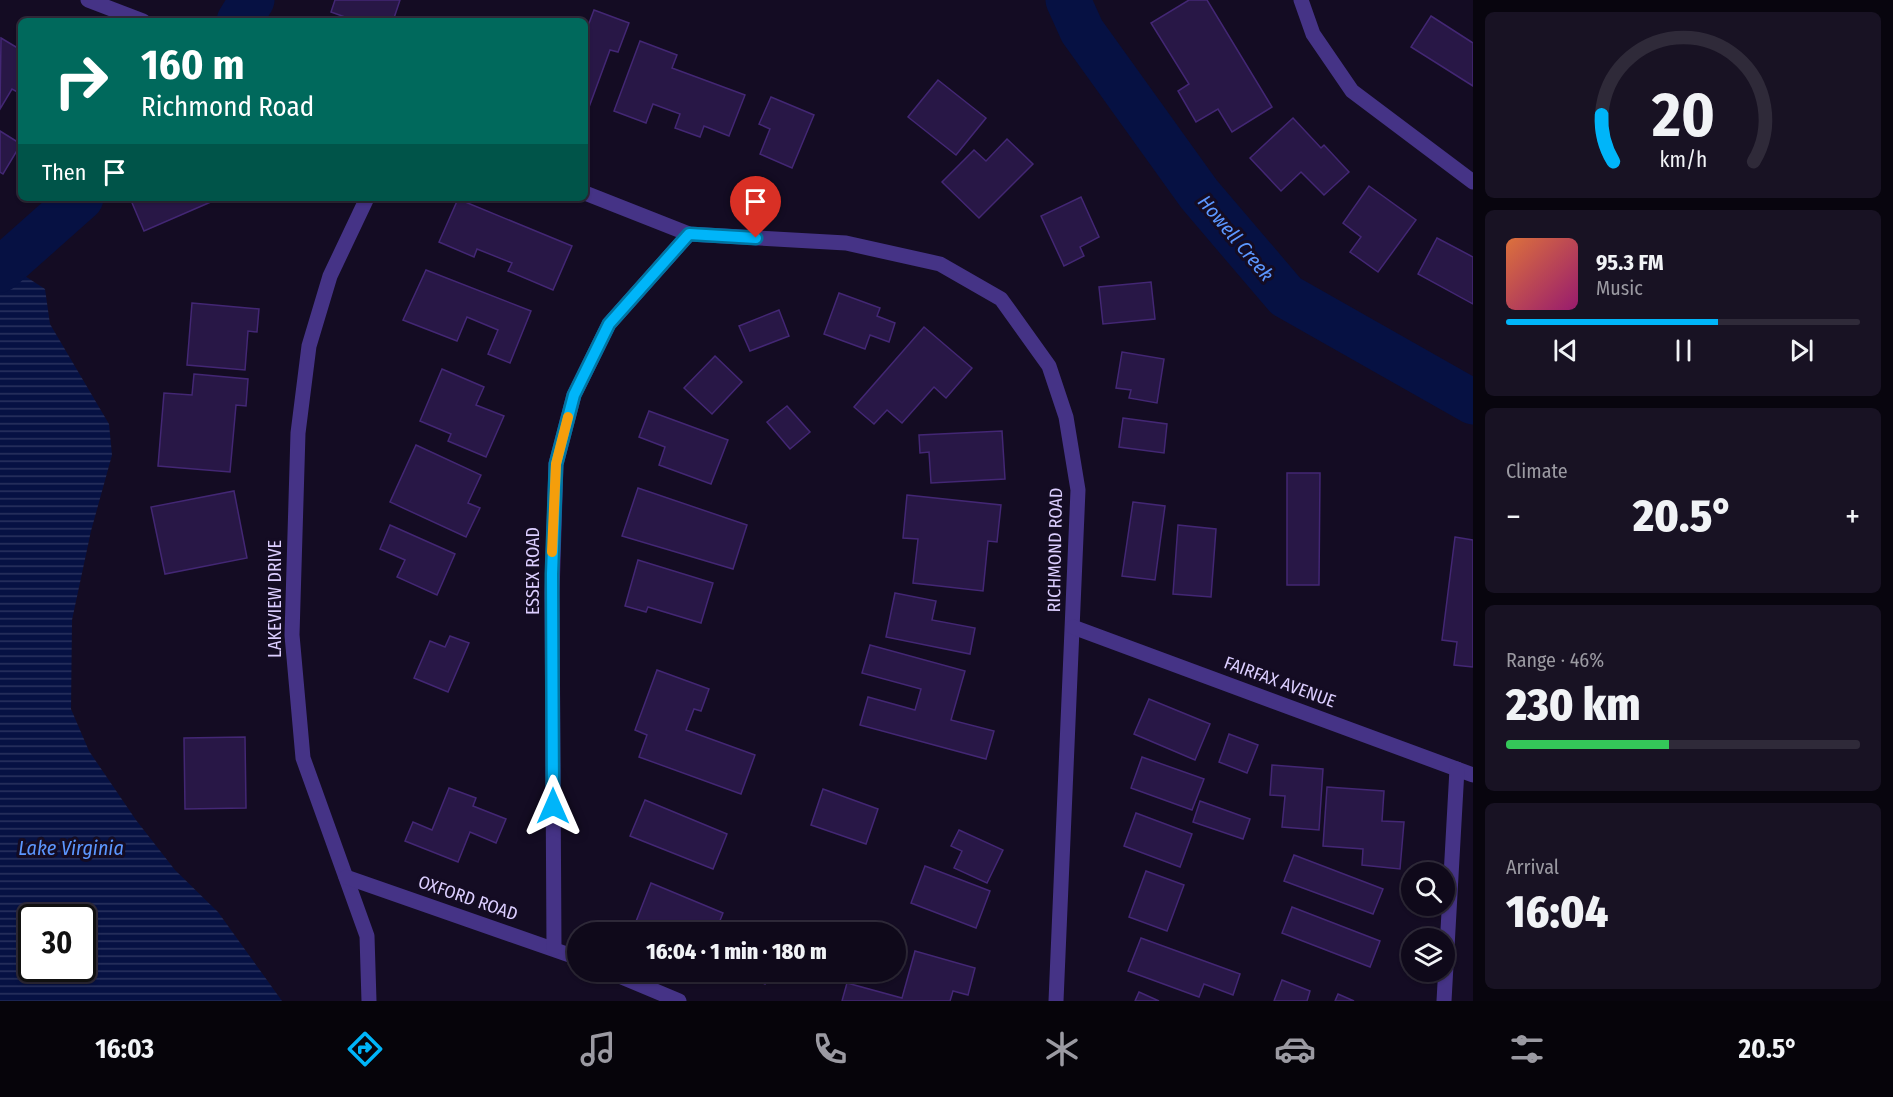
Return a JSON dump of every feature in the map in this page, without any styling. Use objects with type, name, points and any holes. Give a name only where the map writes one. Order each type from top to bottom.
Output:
[{"type":"street","points":[[88,0],[135,18]]},
{"type":"street","points":[[1301,0],[1313,34],[1352,91],[1473,182]]},
{"type":"street","name":"RICHMOND ROAD","points":[[588,194],[689,234],[846,243],[940,264],[1001,299],[1049,366],[1066,417],[1078,490],[1056,1001]]},
{"type":"street","name":"LAKEVIEW DRIVE","points":[[367,201],[330,276],[309,346],[298,433],[292,634],[303,758],[331,843],[367,936],[369,1001]]},
{"type":"street","name":"ESSEX ROAD","points":[[554,948],[552,582],[556,464],[574,395],[609,324],[689,234]]},
{"type":"street","name":"FAIRFAX AVENUE","points":[[1073,627],[1473,775]]},
{"type":"street","points":[[1444,1001],[1457,769]]},
{"type":"street","name":"OXFORD ROAD","points":[[346,877],[567,953]]},
{"type":"street","points":[[634,982],[679,1001]]},
{"type":"water","name":"Lake Virginia","points":[[0,260],[45,289],[50,324],[109,424],[112,455],[91,531],[72,620],[71,709],[89,751],[136,820],[175,870],[218,912],[282,1001],[0,1001]]},
{"type":"building","points":[[335,0],[400,0],[394,18],[348,18],[331,12]]},
{"type":"building","points":[[1189,0],[1207,0],[1272,107],[1232,132],[1218,109],[1196,122],[1178,91],[1189,84],[1151,23]]},
{"type":"building","points":[[594,10],[629,23],[618,52],[610,50],[588,110],[588,26]]},
{"type":"building","points":[[1431,16],[1473,43],[1473,86],[1411,47]]},
{"type":"building","points":[[1,38],[18,48],[18,92],[12,89],[0,109]]},
{"type":"building","points":[[640,41],[677,55],[672,68],[745,95],[729,136],[704,126],[700,137],[675,128],[680,114],[653,104],[646,123],[614,111]]},
{"type":"building","points":[[938,80],[986,118],[956,155],[908,117]]},
{"type":"building","points":[[771,97],[814,115],[792,168],[760,154],[770,129],[759,124]]},
{"type":"building","points":[[1293,118],[1321,148],[1324,145],[1349,172],[1324,195],[1301,172],[1281,191],[1250,158]]},
{"type":"building","points":[[0,131],[18,142],[18,149],[3,174],[0,172]]},
{"type":"building","points":[[1007,139],[1033,164],[979,218],[942,182],[974,150],[986,161]]},
{"type":"building","points":[[1369,186],[1416,220],[1378,272],[1350,252],[1361,237],[1343,223]]},
{"type":"building","points":[[1081,197],[1099,237],[1080,247],[1084,256],[1064,266],[1041,216]]},
{"type":"building","points":[[131,201],[213,201],[144,231]]},
{"type":"building","points":[[457,201],[463,201],[572,246],[553,290],[508,271],[512,263],[477,249],[474,257],[439,242]]},
{"type":"building","points":[[1437,238],[1473,257],[1473,304],[1418,274]]},
{"type":"building","points":[[426,270],[531,311],[510,363],[488,354],[498,330],[467,317],[457,341],[403,320]]},
{"type":"building","points":[[1151,282],[1155,319],[1103,324],[1099,287]]},
{"type":"building","points":[[839,293],[880,308],[877,316],[895,323],[889,342],[870,335],[865,349],[824,334]]},
{"type":"building","points":[[192,303],[259,309],[257,332],[248,331],[245,370],[187,365]]},
{"type":"building","points":[[779,310],[789,336],[750,351],[739,326]]},
{"type":"building","points":[[924,327],[972,368],[946,398],[934,387],[902,423],[887,410],[874,424],[854,407]]},
{"type":"building","points":[[1122,352],[1164,359],[1157,403],[1129,398],[1131,390],[1116,388]]},
{"type":"building","points":[[715,356],[742,382],[712,414],[684,388]]},
{"type":"building","points":[[442,369],[484,387],[476,405],[504,416],[486,457],[448,441],[451,434],[420,421]]},
{"type":"building","points":[[194,374],[248,379],[246,406],[236,405],[230,472],[158,466],[164,393],[192,395]]},
{"type":"building","points":[[787,406],[810,432],[790,449],[767,422]]},
{"type":"building","points":[[649,411],[728,440],[711,484],[659,465],[665,447],[639,437]]},
{"type":"building","points":[[1123,418],[1167,424],[1164,453],[1119,447]]},
{"type":"building","points":[[1002,431],[1005,479],[931,483],[929,452],[920,453],[919,435]]},
{"type":"building","points":[[416,445],[481,475],[468,503],[480,508],[466,537],[390,502]]},
{"type":"building","points":[[1287,473],[1320,473],[1319,585],[1287,585]]},
{"type":"building","points":[[638,488],[747,525],[733,569],[622,536]]},
{"type":"building","points":[[234,491],[247,558],[165,574],[151,507]]},
{"type":"building","points":[[907,495],[1001,505],[997,542],[988,541],[983,591],[913,583],[918,539],[903,538]]},
{"type":"building","points":[[1133,502],[1165,506],[1155,580],[1122,576]]},
{"type":"building","points":[[390,525],[455,554],[437,595],[397,577],[405,560],[380,549]]},
{"type":"building","points":[[1178,525],[1216,529],[1211,597],[1173,594]]},
{"type":"building","points":[[1455,537],[1473,540],[1473,667],[1454,665],[1457,642],[1442,640]]},
{"type":"building","points":[[638,560],[713,583],[701,623],[648,607],[646,612],[625,606]]},
{"type":"building","points":[[895,593],[936,601],[932,620],[975,628],[970,654],[886,637]]},
{"type":"building","points":[[450,636],[469,643],[448,692],[414,678],[430,641],[445,647]]},
{"type":"building","points":[[870,645],[965,671],[951,720],[994,731],[986,759],[860,725],[868,697],[915,710],[921,689],[862,673]]},
{"type":"building","points":[[657,670],[709,689],[701,711],[694,709],[686,730],[755,755],[741,794],[639,757],[647,735],[635,730]]},
{"type":"building","points":[[1149,699],[1210,724],[1195,760],[1134,734]]},
{"type":"building","points":[[1229,734],[1258,745],[1247,773],[1219,762]]},
{"type":"building","points":[[245,737],[246,808],[185,809],[184,738]]},
{"type":"building","points":[[1142,757],[1204,779],[1192,810],[1131,788]]},
{"type":"building","points":[[1272,765],[1323,769],[1319,830],[1282,827],[1285,796],[1270,795]]},
{"type":"building","points":[[1327,787],[1384,791],[1382,821],[1404,822],[1400,869],[1362,865],[1363,849],[1323,846]]},
{"type":"building","points":[[449,788],[476,798],[473,806],[506,819],[496,843],[470,832],[458,862],[405,841],[413,822],[432,830]]},
{"type":"building","points":[[823,789],[878,809],[866,844],[811,825]]},
{"type":"building","points":[[645,800],[727,834],[713,869],[630,836]]},
{"type":"building","points":[[1200,801],[1250,819],[1243,839],[1193,822]]},
{"type":"building","points":[[1136,813],[1192,834],[1180,867],[1124,846]]},
{"type":"building","points":[[959,830],[1003,850],[987,883],[954,868],[962,851],[951,846]]},
{"type":"building","points":[[1294,855],[1383,889],[1373,914],[1284,881]]},
{"type":"building","points":[[925,866],[990,891],[976,928],[911,903]]},
{"type":"building","points":[[1146,871],[1184,885],[1167,931],[1129,917]]},
{"type":"building","points":[[651,883],[723,913],[719,922],[636,922]]},
{"type":"building","points":[[1292,907],[1380,941],[1370,967],[1282,933]]},
{"type":"building","points":[[1141,938],[1240,974],[1233,995],[1204,984],[1199,997],[1128,971]]},
{"type":"building","points":[[915,951],[975,968],[968,995],[953,991],[950,1001],[842,1001],[847,983],[902,998]]},
{"type":"building","points":[[1282,980],[1310,991],[1307,1001],[1274,1001]]},
{"type":"building","points":[[1139,992],[1159,1001],[1135,1001]]},
{"type":"building","points":[[1338,994],[1354,1001],[1335,1001]]},
{"type":"waterway","name":"Howell Creek","points":[[241,18],[252,0]]},
{"type":"waterway","name":"Howell Creek","points":[[1068,0],[1082,31],[1199,194],[1286,296],[1473,402]]},
{"type":"waterway","name":"Howell Creek","points":[[0,270],[78,201]]},
{"type":"slow traffic","points":[[552,552],[556,464],[568,417]]},
{"type":"route","points":[[553,806],[553,520],[556,464],[574,395],[609,324],[689,234],[756,238]]}]
